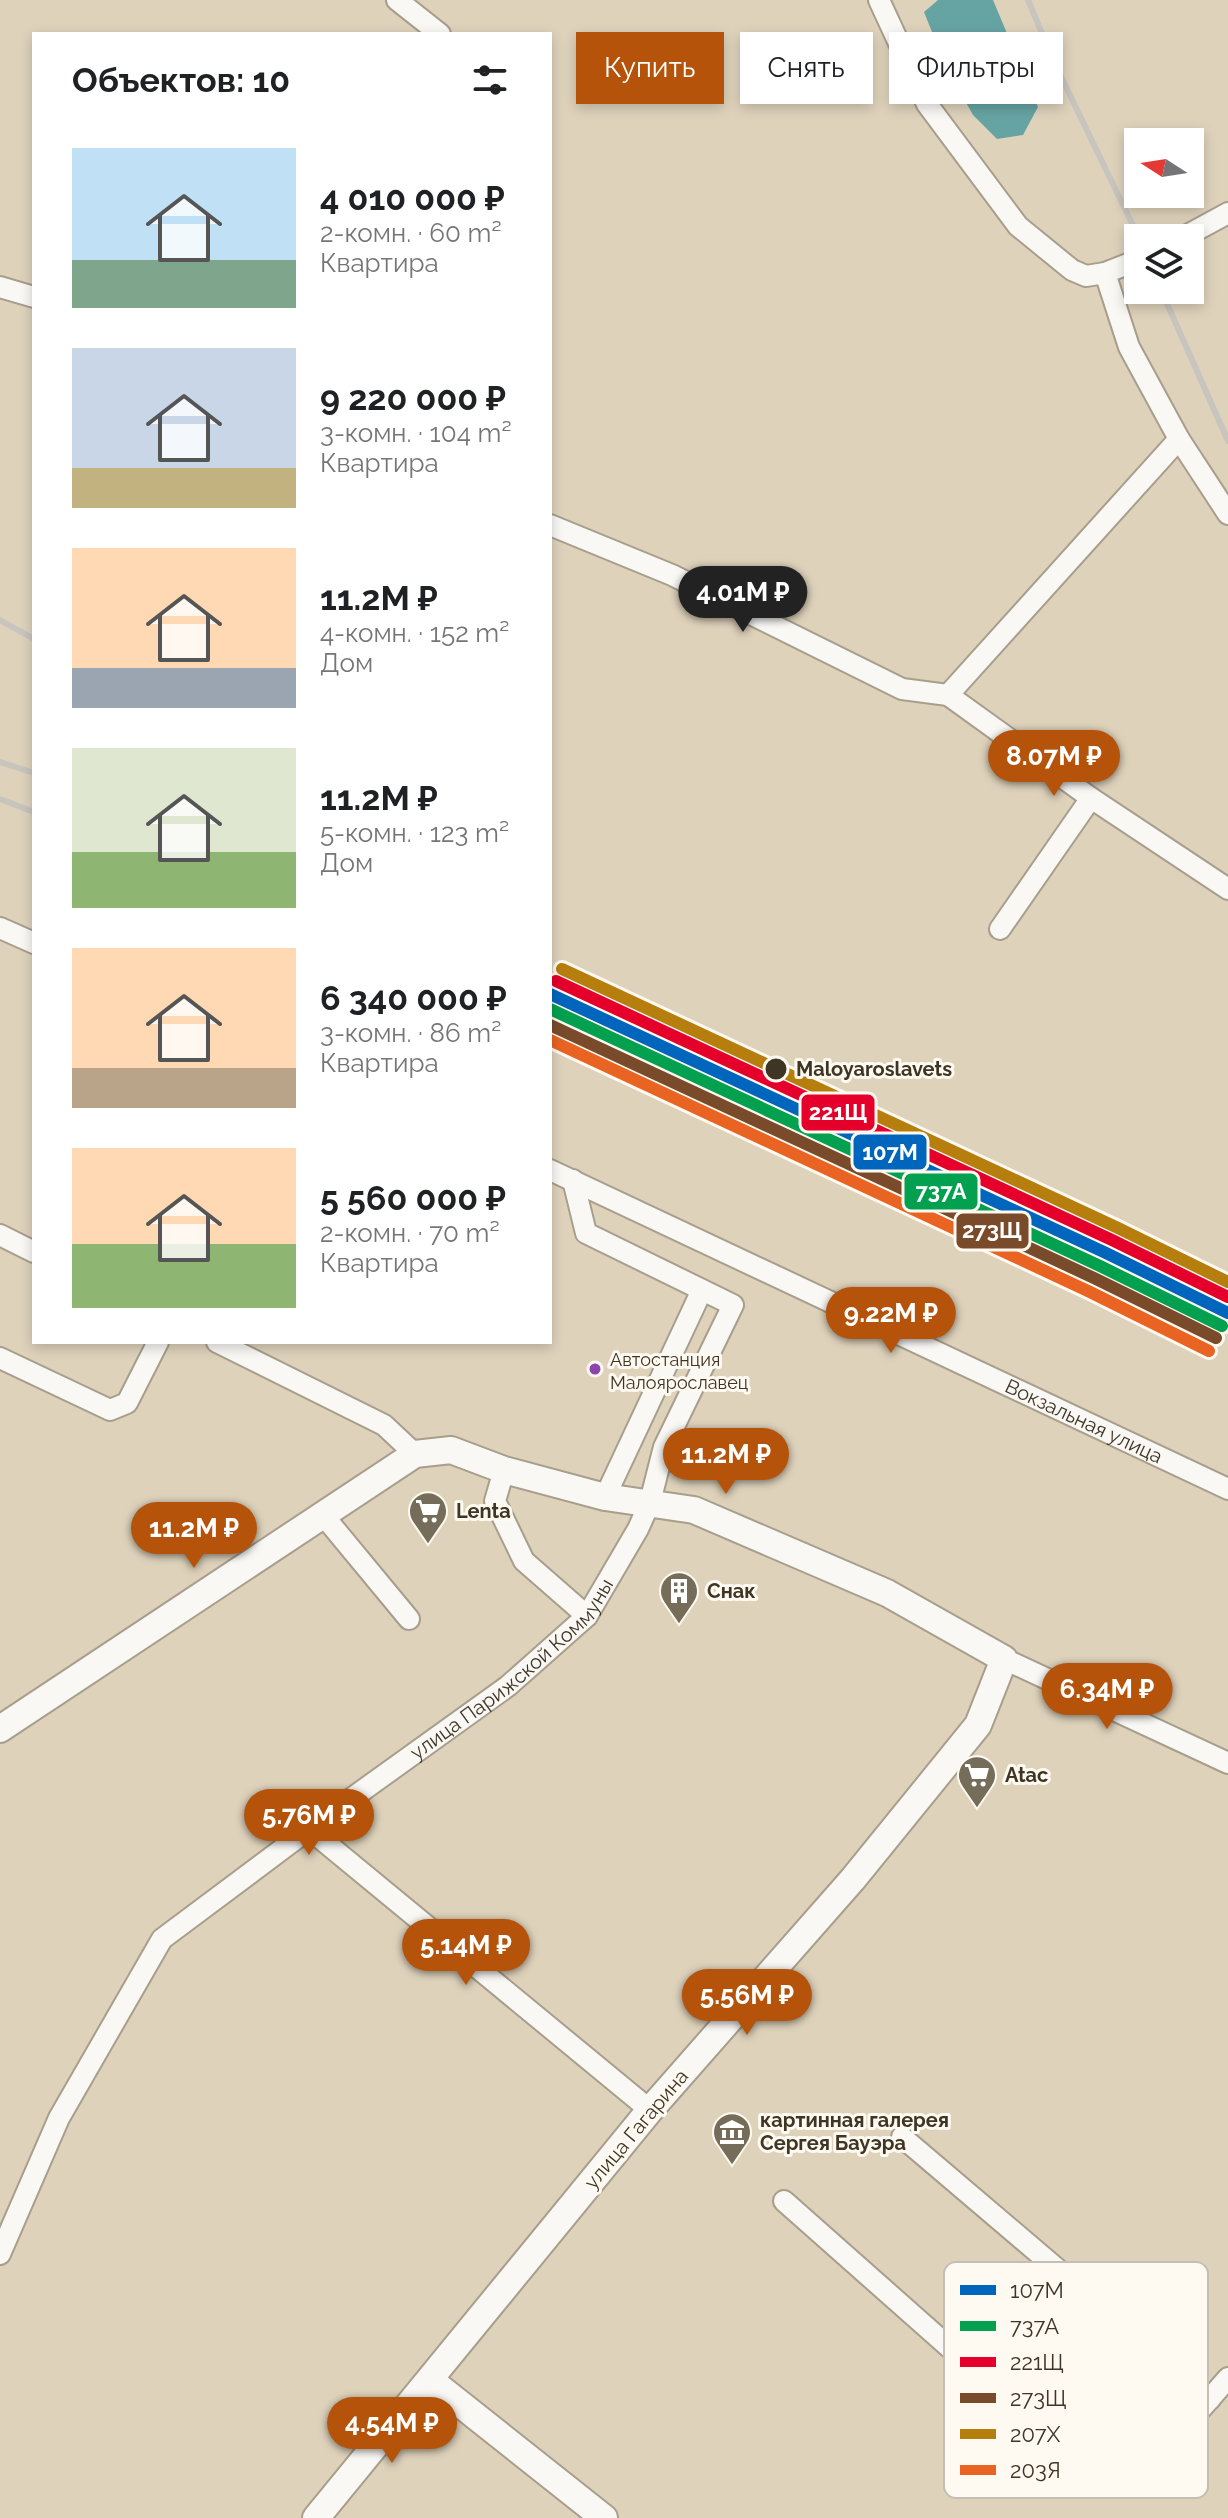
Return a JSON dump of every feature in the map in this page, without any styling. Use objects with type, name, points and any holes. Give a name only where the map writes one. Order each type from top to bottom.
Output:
[{"type":"main road","points":[[0,1729],[415,1454],[451,1450],[504,1470],[605,1497],[694,1510],[887,1593],[1004,1659]]},
{"type":"main road","name":"улица Гагарина","points":[[316,2518],[650,2110],[853,1879],[978,1725],[1004,1659]]},
{"type":"main road","points":[[430,2380],[604,2518]]},
{"type":"street","points":[[397,0],[437,32]]},
{"type":"street","points":[[879,0],[927,104],[1018,226],[1072,270],[1086,276],[1124,266]]},
{"type":"street","points":[[1204,226],[1228,213]]},
{"type":"street","points":[[1105,273],[1129,347],[1179,439],[1228,514]]},
{"type":"street","points":[[0,287],[32,296]]},
{"type":"street","points":[[948,695],[1179,439]]},
{"type":"street","points":[[552,526],[672,575],[902,689],[948,695],[1091,798],[1228,889]]},
{"type":"street","points":[[1000,929],[1091,798]]},
{"type":"street","points":[[0,928],[32,942]]},
{"type":"street","name":"Вокзальная улица","points":[[552,1171],[1228,1489]]},
{"type":"street","points":[[573,1180],[586,1233],[702,1290],[605,1497]]},
{"type":"street","points":[[0,1235],[32,1251]]},
{"type":"street","name":"улица Парижской Коммуны","points":[[0,2254],[59,2118],[162,1939],[508,1686],[587,1616],[638,1529],[650,1502],[664,1447],[733,1305],[702,1290]]},
{"type":"street","points":[[0,1358],[110,1410],[127,1403],[157,1344]]},
{"type":"street","points":[[221,1344],[384,1425],[415,1454]]},
{"type":"street","points":[[504,1470],[495,1501],[524,1561],[587,1616]]},
{"type":"street","points":[[323,1515],[409,1619]]},
{"type":"street","points":[[1004,1659],[1228,1763]]},
{"type":"street","points":[[309,1829],[650,2110]]},
{"type":"street","points":[[902,2137],[1049,2262]]},
{"type":"street","points":[[784,2201],[944,2343]]},
{"type":"street","points":[[1208,2401],[1228,2378]]},
{"type":"water","points":[[938,0],[993,0],[1006,32],[932,32],[924,12]]},
{"type":"water","points":[[967,104],[1037,104],[1038,107],[1023,135],[997,139],[973,115]]},
{"type":"railway","points":[[1028,0],[1054,62],[1132,224]]},
{"type":"railway","points":[[1167,304],[1228,441]]},
{"type":"railway","points":[[0,620],[32,638]]},
{"type":"railway","points":[[0,762],[32,772]]},
{"type":"railway","points":[[0,799],[32,811]]},
{"type":"transit line","name":"207Х","points":[[562,969],[1228,1282]]},
{"type":"transit line","name":"221Щ","points":[[556,981],[1228,1297]]},
{"type":"transit line","name":"107М","points":[[552,995],[1228,1313]]},
{"type":"transit line","name":"737А","points":[[552,1010],[1222,1326]]},
{"type":"transit line","name":"273Щ","points":[[552,1026],[1094,1278],[1216,1338]]},
{"type":"transit line","name":"203Я","points":[[552,1041],[1088,1291],[1209,1351]]},
{"type":"place","name":"Maloyaroslavets","points":[[776,1069]]},
{"type":"place","name":"Автостанция Малоярославец","points":[[595,1369]]},
{"type":"place","name":"Lenta","points":[[428,1545]]},
{"type":"place","name":"Снак","points":[[679,1625]]},
{"type":"place","name":"Atac","points":[[977,1809]]},
{"type":"place","name":"картинная галерея Сергея Бауэра","points":[[732,2166]]}]
